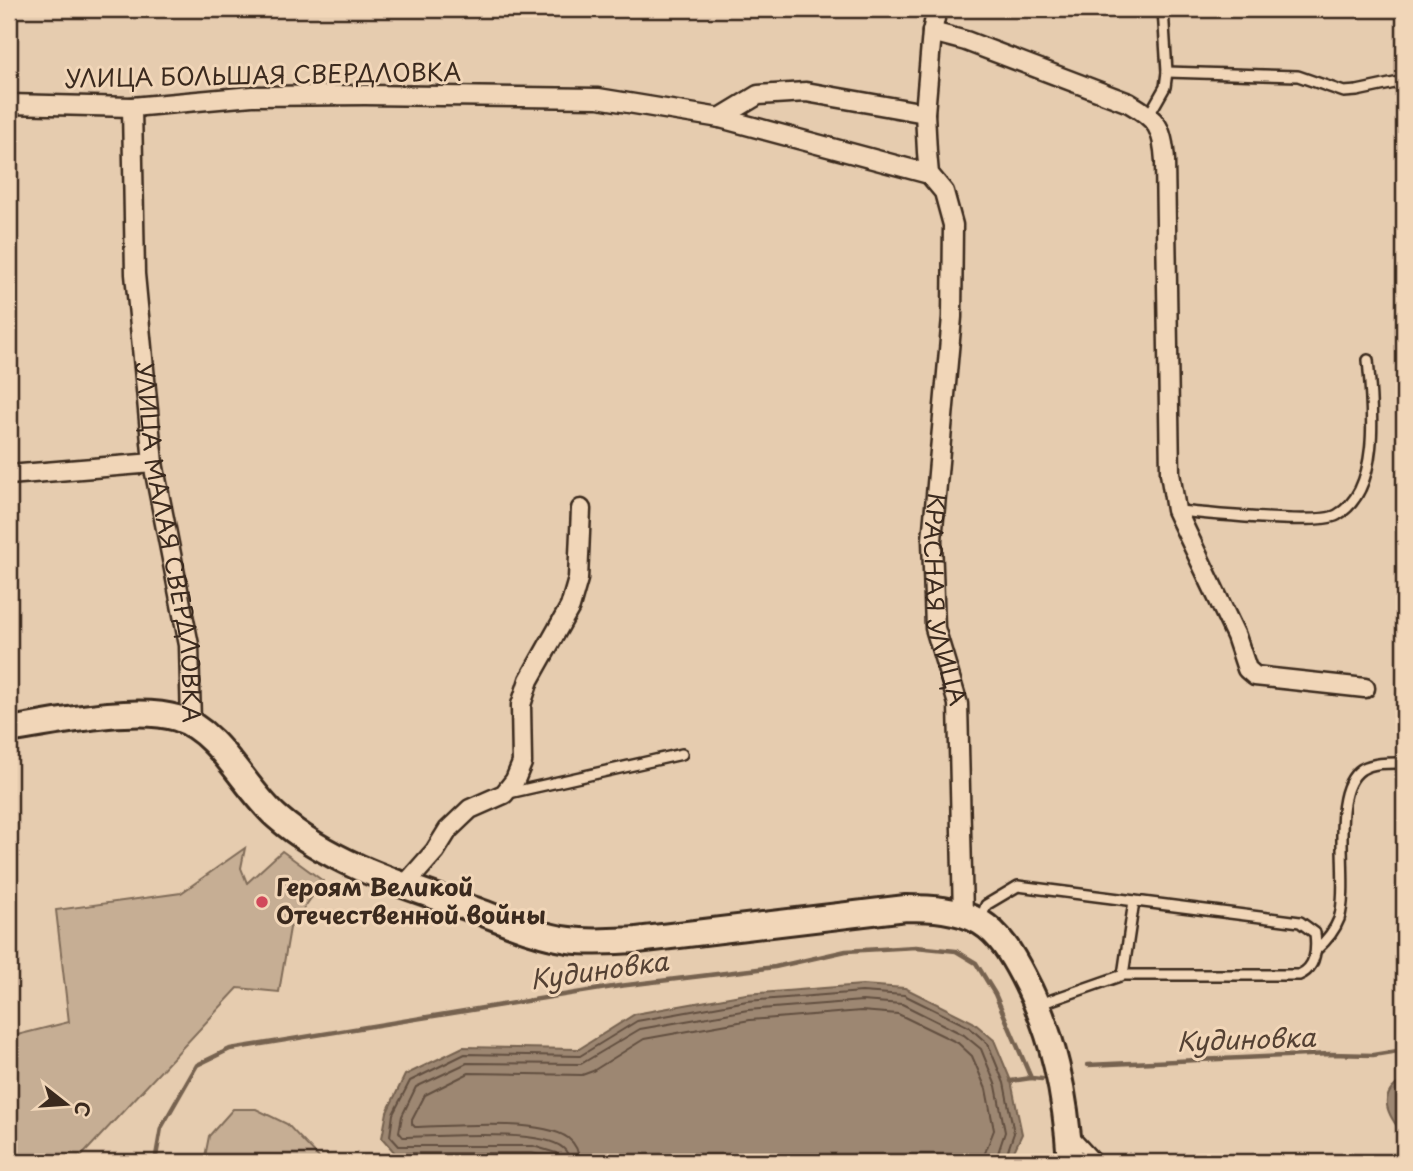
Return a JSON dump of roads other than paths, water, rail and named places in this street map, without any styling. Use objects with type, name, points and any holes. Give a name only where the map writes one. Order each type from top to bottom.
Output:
[{"type":"main road","points":[[9,730],[136,712],[159,714],[191,723]]},
{"type":"main road","name":"УЛИЦА МАЛАЯ СВЕРДЛОВКА","points":[[191,723],[207,735],[264,804],[308,841],[335,856],[405,885],[530,930],[566,940],[637,940],[906,908],[935,908],[971,918]]},
{"type":"main road","points":[[971,918],[997,936],[1009,950],[1038,1005],[1057,1062],[1068,1130],[1070,1162]]},
{"type":"street","name":"КРАСНАЯ УЛИЦА","points":[[937,9],[932,33],[925,113],[929,174],[944,192],[953,225],[951,317],[932,540],[935,628],[958,704],[971,918]]},
{"type":"street","points":[[932,33],[966,41],[1129,103],[1149,115],[1164,139],[1170,473],[1176,510],[1236,636],[1247,669],[1255,676],[1365,688]]},
{"type":"street","points":[[720,118],[758,95],[806,92],[925,113]]},
{"type":"street","name":"УЛИЦА БОЛЬШАЯ СВЕРДЛОВКА","points":[[9,104],[132,107],[265,96],[365,94],[584,97],[720,118],[929,174]]},
{"type":"street","name":"УЛИЦА МАЛАЯ СВЕРДЛОВКА","points":[[132,107],[135,274],[153,463],[189,645],[191,723]]},
{"type":"street","points":[[9,475],[153,463]]},
{"type":"street","points":[[405,885],[435,851],[448,830],[470,809],[504,794],[515,780],[522,764],[521,705],[529,680],[570,607],[578,579],[581,509]]},
{"type":"lane","points":[[1149,115],[1165,87],[1167,72],[1163,9]]},
{"type":"lane","points":[[1167,72],[1298,76],[1344,92],[1404,81]]},
{"type":"lane","points":[[1176,510],[1300,520],[1336,517],[1354,501],[1368,469],[1373,416],[1368,360]]},
{"type":"lane","points":[[504,794],[682,754]]},
{"type":"lane","points":[[1317,949],[1333,933],[1339,917],[1342,899],[1343,803],[1348,785],[1361,769],[1376,764],[1404,763]]},
{"type":"lane","points":[[971,918],[986,905],[1018,887],[1300,922],[1315,933],[1317,949],[1312,965],[1299,975],[1124,975],[1038,1005]]},
{"type":"lane","points":[[1124,975],[1134,901]]},
{"type":"lane","points":[[1068,1130],[1098,1162]]},
{"type":"water","points":[[862,985],[905,988],[973,1022],[994,1040],[1011,1081],[1022,1134],[1009,1162],[563,1162],[532,1153],[395,1153],[382,1138],[387,1112],[405,1075],[463,1047],[579,1049],[635,1014],[746,994]]},
{"type":"water","points":[[1404,1080],[1404,1135],[1389,1113],[1387,1099],[1395,1086]]},
{"type":"waterway","name":"Кудиновка","points":[[155,1162],[161,1128],[197,1065],[230,1049],[619,986],[775,967],[846,951],[916,947],[956,951],[976,963],[995,994],[1031,1078],[1042,1079]]},
{"type":"waterway","name":"Кудиновка","points":[[1088,1065],[1330,1054],[1373,1055],[1404,1050]]},
{"type":"waterway","points":[[1011,1081],[1031,1078]]},
{"type":"place","name":"Героям Великой Отечественной войны","points":[[262,902]]}]
